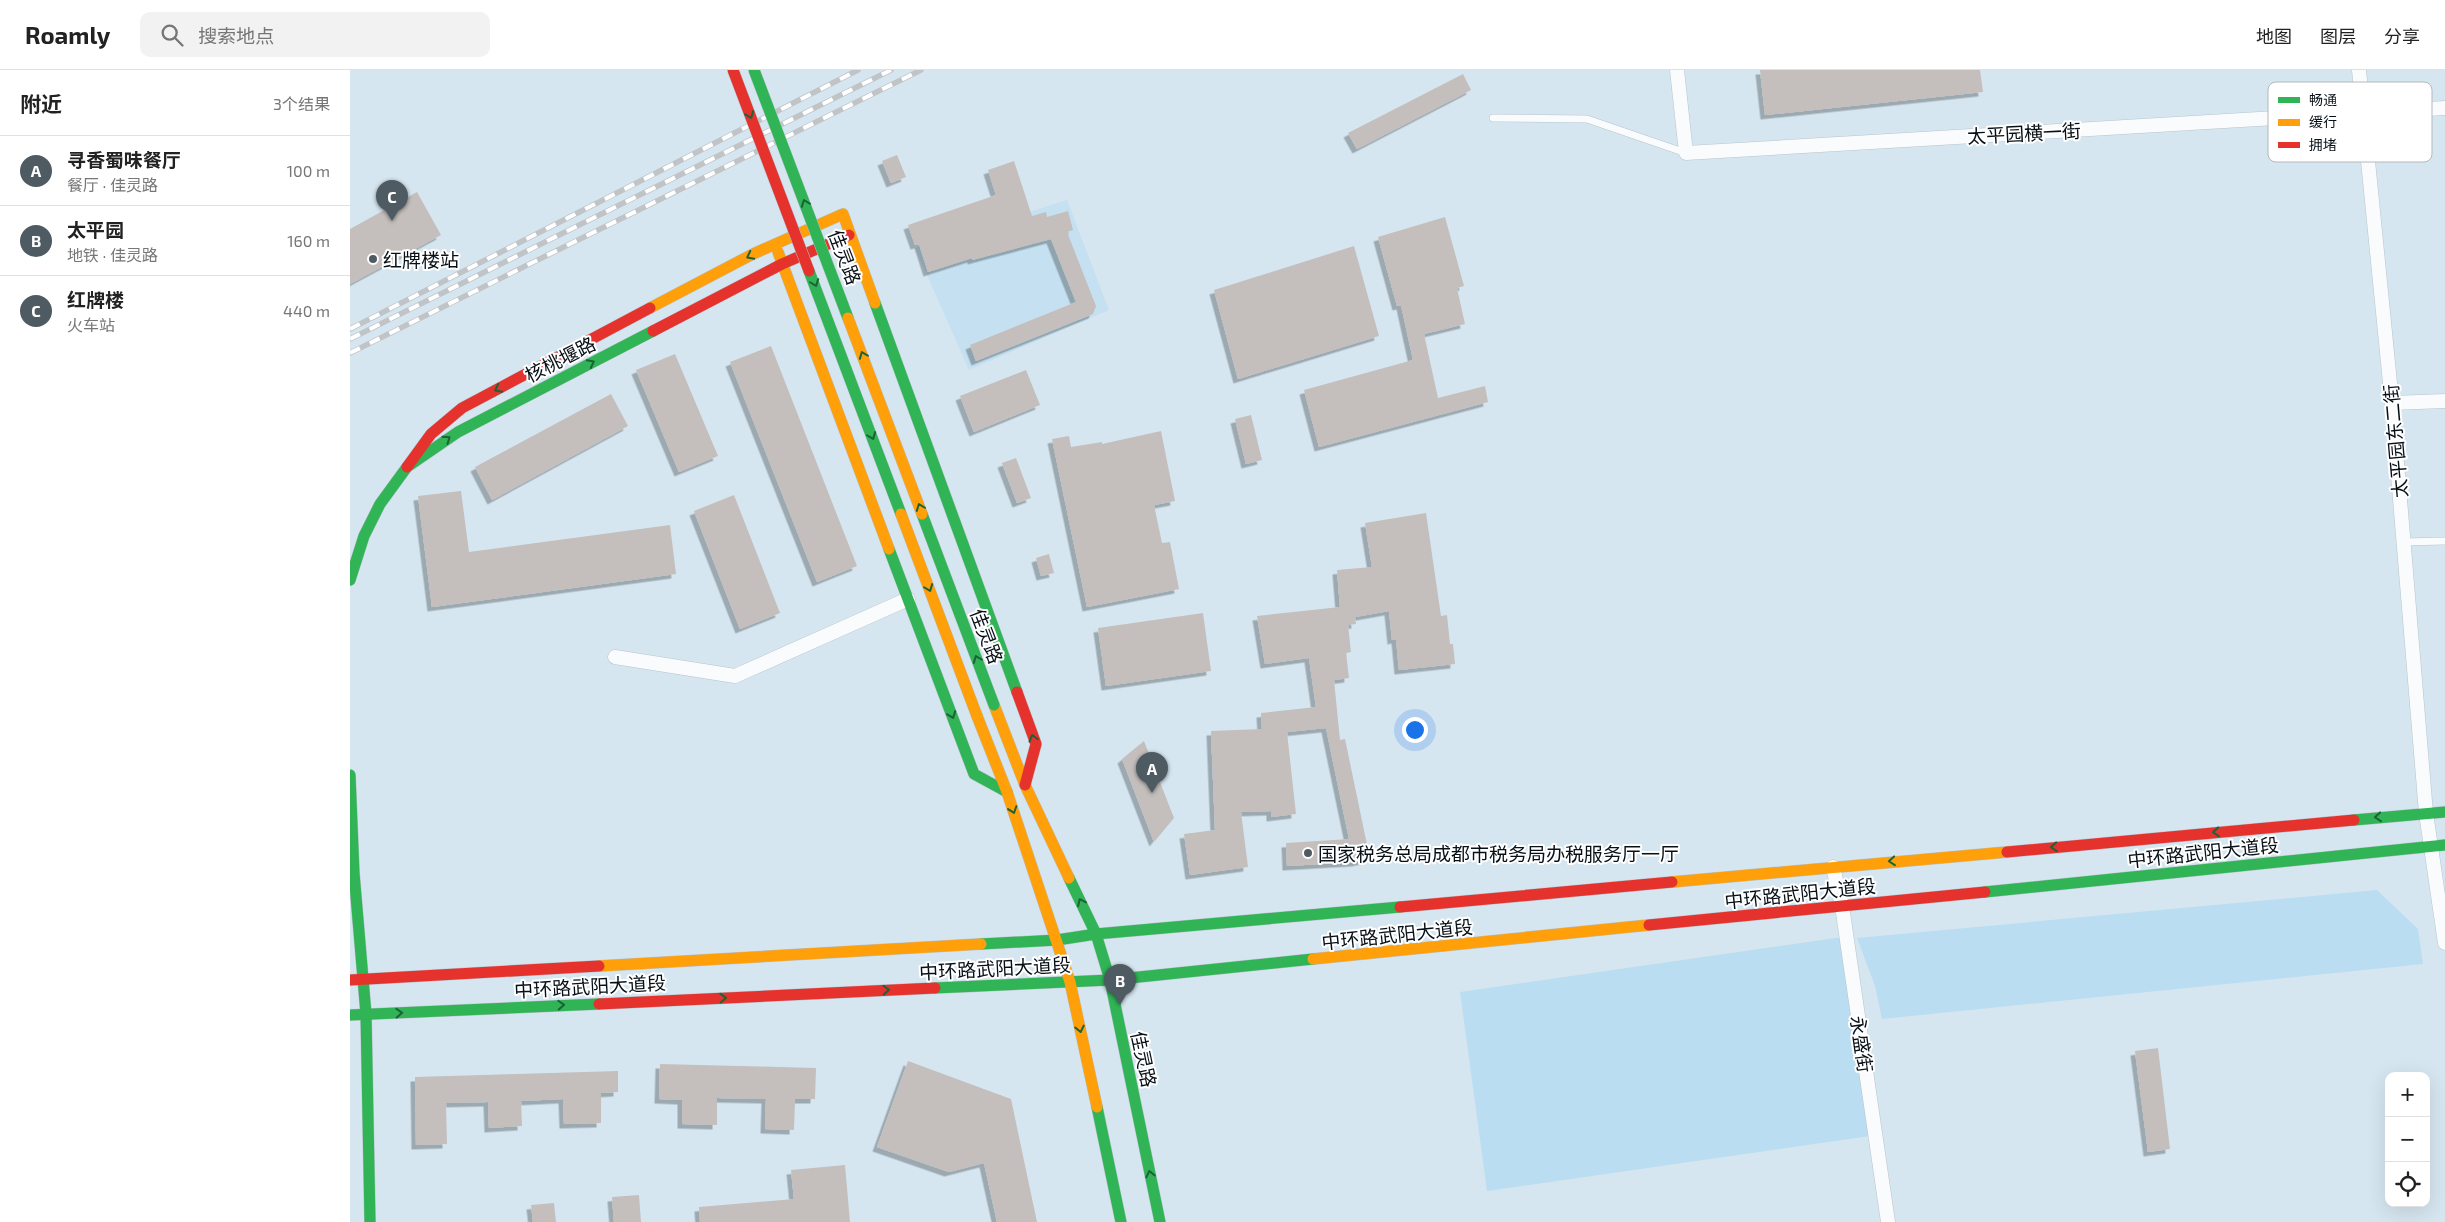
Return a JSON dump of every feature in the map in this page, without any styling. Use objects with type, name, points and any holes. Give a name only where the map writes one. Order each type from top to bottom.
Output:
[{"type":"main road","name":"佳灵路","points":[[732,70],[1007,792],[1057,940],[1070,982],[1121,1222]]},
{"type":"main road","name":"佳灵路","points":[[754,70],[1025,785],[1096,934],[1110,980],[1160,1222]]},
{"type":"main road","points":[[407,467],[431,434],[462,408],[776,243],[843,214],[849,235],[1036,744],[1025,785]]},
{"type":"main road","name":"核桃堰路","points":[[350,580],[364,536],[380,504],[407,467],[458,432],[782,264],[849,235]]},
{"type":"main road","points":[[776,243],[782,264],[974,774],[1007,792]]},
{"type":"main road","points":[[350,775],[354,874],[366,1014],[370,1222]]},
{"type":"main road","name":"中环路武阳大道段","points":[[350,980],[1057,940],[1096,934],[2445,812]]},
{"type":"main road","name":"中环路武阳大道段","points":[[350,1015],[1110,980],[2439,846]]},
{"type":"street","points":[[1677,70],[1686,153]]},
{"type":"street","name":"太平园横一街","points":[[2432,109],[2445,108]]},
{"type":"street","name":"太平园横一街","points":[[1686,153],[2268,118]]},
{"type":"street","name":"太平园东二街","points":[[2369,162],[2392,403],[2426,813],[2439,846],[2445,942]]},
{"type":"street","points":[[2392,403],[2445,401]]},
{"type":"street","points":[[615,657],[735,676],[908,599]]},
{"type":"street","name":"永盛街","points":[[1834,867],[1842,906],[1888,1222]]},
{"type":"lane","points":[[1493,118],[1586,119],[1686,153]]},
{"type":"lane","points":[[2404,542],[2445,541]]},
{"type":"shaded area","points":[[1067,200],[1109,310],[969,370],[915,248]]},
{"type":"shaded area","points":[[2377,890],[2418,929],[2423,964],[1882,1019],[1875,986],[1857,938]]},
{"type":"shaded area","points":[[1843,937],[1870,1136],[1487,1191],[1460,992]]},
{"type":"building","points":[[1760,70],[1980,70],[1983,92],[1765,115]]},
{"type":"building","points":[[1463,74],[1471,90],[1357,149],[1348,133]]},
{"type":"building","points":[[897,155],[906,177],[891,183],[882,161]]},
{"type":"building","points":[[1014,161],[1032,216],[1046,212],[1047,217],[1068,211],[1073,230],[1067,232],[1096,306],[1093,314],[976,361],[970,345],[1076,302],[1051,239],[972,260],[972,258],[928,272],[919,244],[915,245],[908,225],[996,195],[988,170]]},
{"type":"building","name":"红牌楼站","points":[[417,192],[441,235],[350,284],[350,229]]},
{"type":"building","points":[[1445,217],[1464,286],[1457,288],[1465,324],[1424,334],[1438,398],[1485,386],[1488,402],[1319,447],[1304,390],[1413,360],[1401,305],[1397,306],[1378,237]]},
{"type":"building","points":[[1354,246],[1379,336],[1238,379],[1214,290]]},
{"type":"building","points":[[771,346],[857,566],[817,582],[730,362]]},
{"type":"building","points":[[675,354],[718,456],[679,472],[636,370]]},
{"type":"building","points":[[1026,370],[1040,405],[974,432],[960,396]]},
{"type":"building","points":[[611,394],[628,426],[492,500],[475,467]]},
{"type":"building","points":[[1251,415],[1262,460],[1246,464],[1235,419]]},
{"type":"building","points":[[1161,431],[1175,501],[1154,505],[1162,543],[1170,542],[1179,589],[1087,607],[1052,439],[1069,436],[1071,447],[1102,442],[1102,444]]},
{"type":"building","points":[[1016,458],[1031,498],[1017,503],[1002,463]]},
{"type":"building","points":[[461,491],[469,552],[670,525],[676,574],[432,607],[418,496]]},
{"type":"building","points":[[734,495],[780,613],[740,629],[694,511]]},
{"type":"building","points":[[1426,513],[1441,616],[1447,615],[1450,644],[1453,644],[1455,664],[1399,670],[1396,639],[1392,640],[1389,611],[1355,617],[1356,624],[1348,625],[1351,652],[1346,653],[1349,678],[1334,680],[1340,740],[1345,739],[1370,859],[1356,862],[1287,866],[1286,843],[1349,839],[1326,728],[1287,732],[1296,814],[1271,817],[1271,811],[1241,812],[1248,867],[1190,875],[1184,834],[1215,830],[1211,731],[1262,729],[1261,713],[1316,707],[1309,658],[1265,664],[1257,616],[1340,607],[1337,570],[1372,567],[1365,523]]},
{"type":"building","points":[[1049,554],[1054,573],[1041,576],[1036,558]]},
{"type":"building","points":[[1203,613],[1211,671],[1106,686],[1098,628]]},
{"type":"building","points":[[1144,741],[1174,818],[1154,842],[1122,759]]},
{"type":"building","points":[[2158,1048],[2170,1149],[2148,1152],[2135,1051]]},
{"type":"building","points":[[908,1061],[1011,1099],[1037,1222],[997,1222],[984,1163],[949,1172],[877,1147]]},
{"type":"building","points":[[660,1064],[816,1068],[815,1099],[795,1099],[794,1130],[765,1129],[766,1099],[717,1098],[717,1125],[682,1124],[682,1100],[659,1099]]},
{"type":"building","points":[[618,1071],[618,1092],[601,1093],[601,1123],[564,1124],[563,1099],[521,1101],[522,1126],[489,1128],[488,1102],[446,1103],[447,1144],[416,1145],[415,1077]]},
{"type":"building","points":[[845,1165],[850,1222],[700,1222],[699,1207],[794,1199],[791,1170]]},
{"type":"building","points":[[639,1195],[641,1222],[614,1222],[612,1197]]},
{"type":"building","points":[[554,1203],[556,1222],[533,1222],[531,1205]]},
{"type":"railway","points":[[350,329],[858,70]]},
{"type":"railway","points":[[350,339],[891,70]]},
{"type":"railway","points":[[350,353],[921,70]]},
{"type":"traffic: fast","points":[[754,70],[848,318]]},
{"type":"traffic: fast","points":[[809,271],[901,514]]},
{"type":"traffic: fast","points":[[875,303],[1017,692]]},
{"type":"traffic: fast","points":[[350,580],[364,536],[380,504],[407,467],[458,432],[653,331]]},
{"type":"traffic: fast","points":[[922,514],[994,705]]},
{"type":"traffic: fast","points":[[889,549],[974,774],[1007,792]]},
{"type":"traffic: fast","points":[[350,775],[354,873],[366,1014],[370,1222]]},
{"type":"traffic: fast","points":[[2354,820],[2445,812]]},
{"type":"traffic: fast","points":[[1985,892],[2445,845]]},
{"type":"traffic: fast","points":[[1069,878],[1096,934],[1110,980],[1160,1222]]},
{"type":"traffic: fast","points":[[981,944],[1057,940],[1096,934],[1400,907]]},
{"type":"traffic: fast","points":[[935,988],[1110,980],[1313,959]]},
{"type":"traffic: fast","points":[[350,1015],[599,1004]]},
{"type":"traffic: fast","points":[[1097,1107],[1121,1222]]},
{"type":"traffic: slow","points":[[650,308],[753,254],[843,214],[875,303]]},
{"type":"traffic: slow","points":[[778,252],[889,549]]},
{"type":"traffic: slow","points":[[848,318],[922,514]]},
{"type":"traffic: slow","points":[[901,514],[977,716]]},
{"type":"traffic: slow","points":[[994,705],[1025,785],[1069,878]]},
{"type":"traffic: slow","points":[[977,716],[1007,792],[1070,982],[1097,1107]]},
{"type":"traffic: slow","points":[[1672,882],[2007,852]]},
{"type":"traffic: slow","points":[[1313,959],[1649,925]]},
{"type":"traffic: slow","points":[[599,966],[981,944]]},
{"type":"traffic: jam","points":[[733,70],[809,271]]},
{"type":"traffic: jam","points":[[653,331],[782,264],[849,235]]},
{"type":"traffic: jam","points":[[407,467],[431,434],[462,408],[650,308]]},
{"type":"traffic: jam","points":[[1017,692],[1036,744],[1025,785]]},
{"type":"traffic: jam","points":[[2007,852],[2354,820]]},
{"type":"traffic: jam","points":[[1400,907],[1672,882]]},
{"type":"traffic: jam","points":[[1649,925],[1985,892]]},
{"type":"traffic: jam","points":[[350,980],[599,966]]},
{"type":"traffic: jam","points":[[599,1004],[935,988]]},
{"type":"place","name":"红牌楼","points":[[392,221]]},
{"type":"place","name":"红牌楼站","points":[[373,259]]},
{"type":"place","name":"寻香蜀味餐厅","points":[[1152,793]]},
{"type":"place","name":"国家税务总局成都市税务局办税服务厅一厅","points":[[1308,853]]},
{"type":"place","name":"太平园","points":[[1120,1005]]}]
